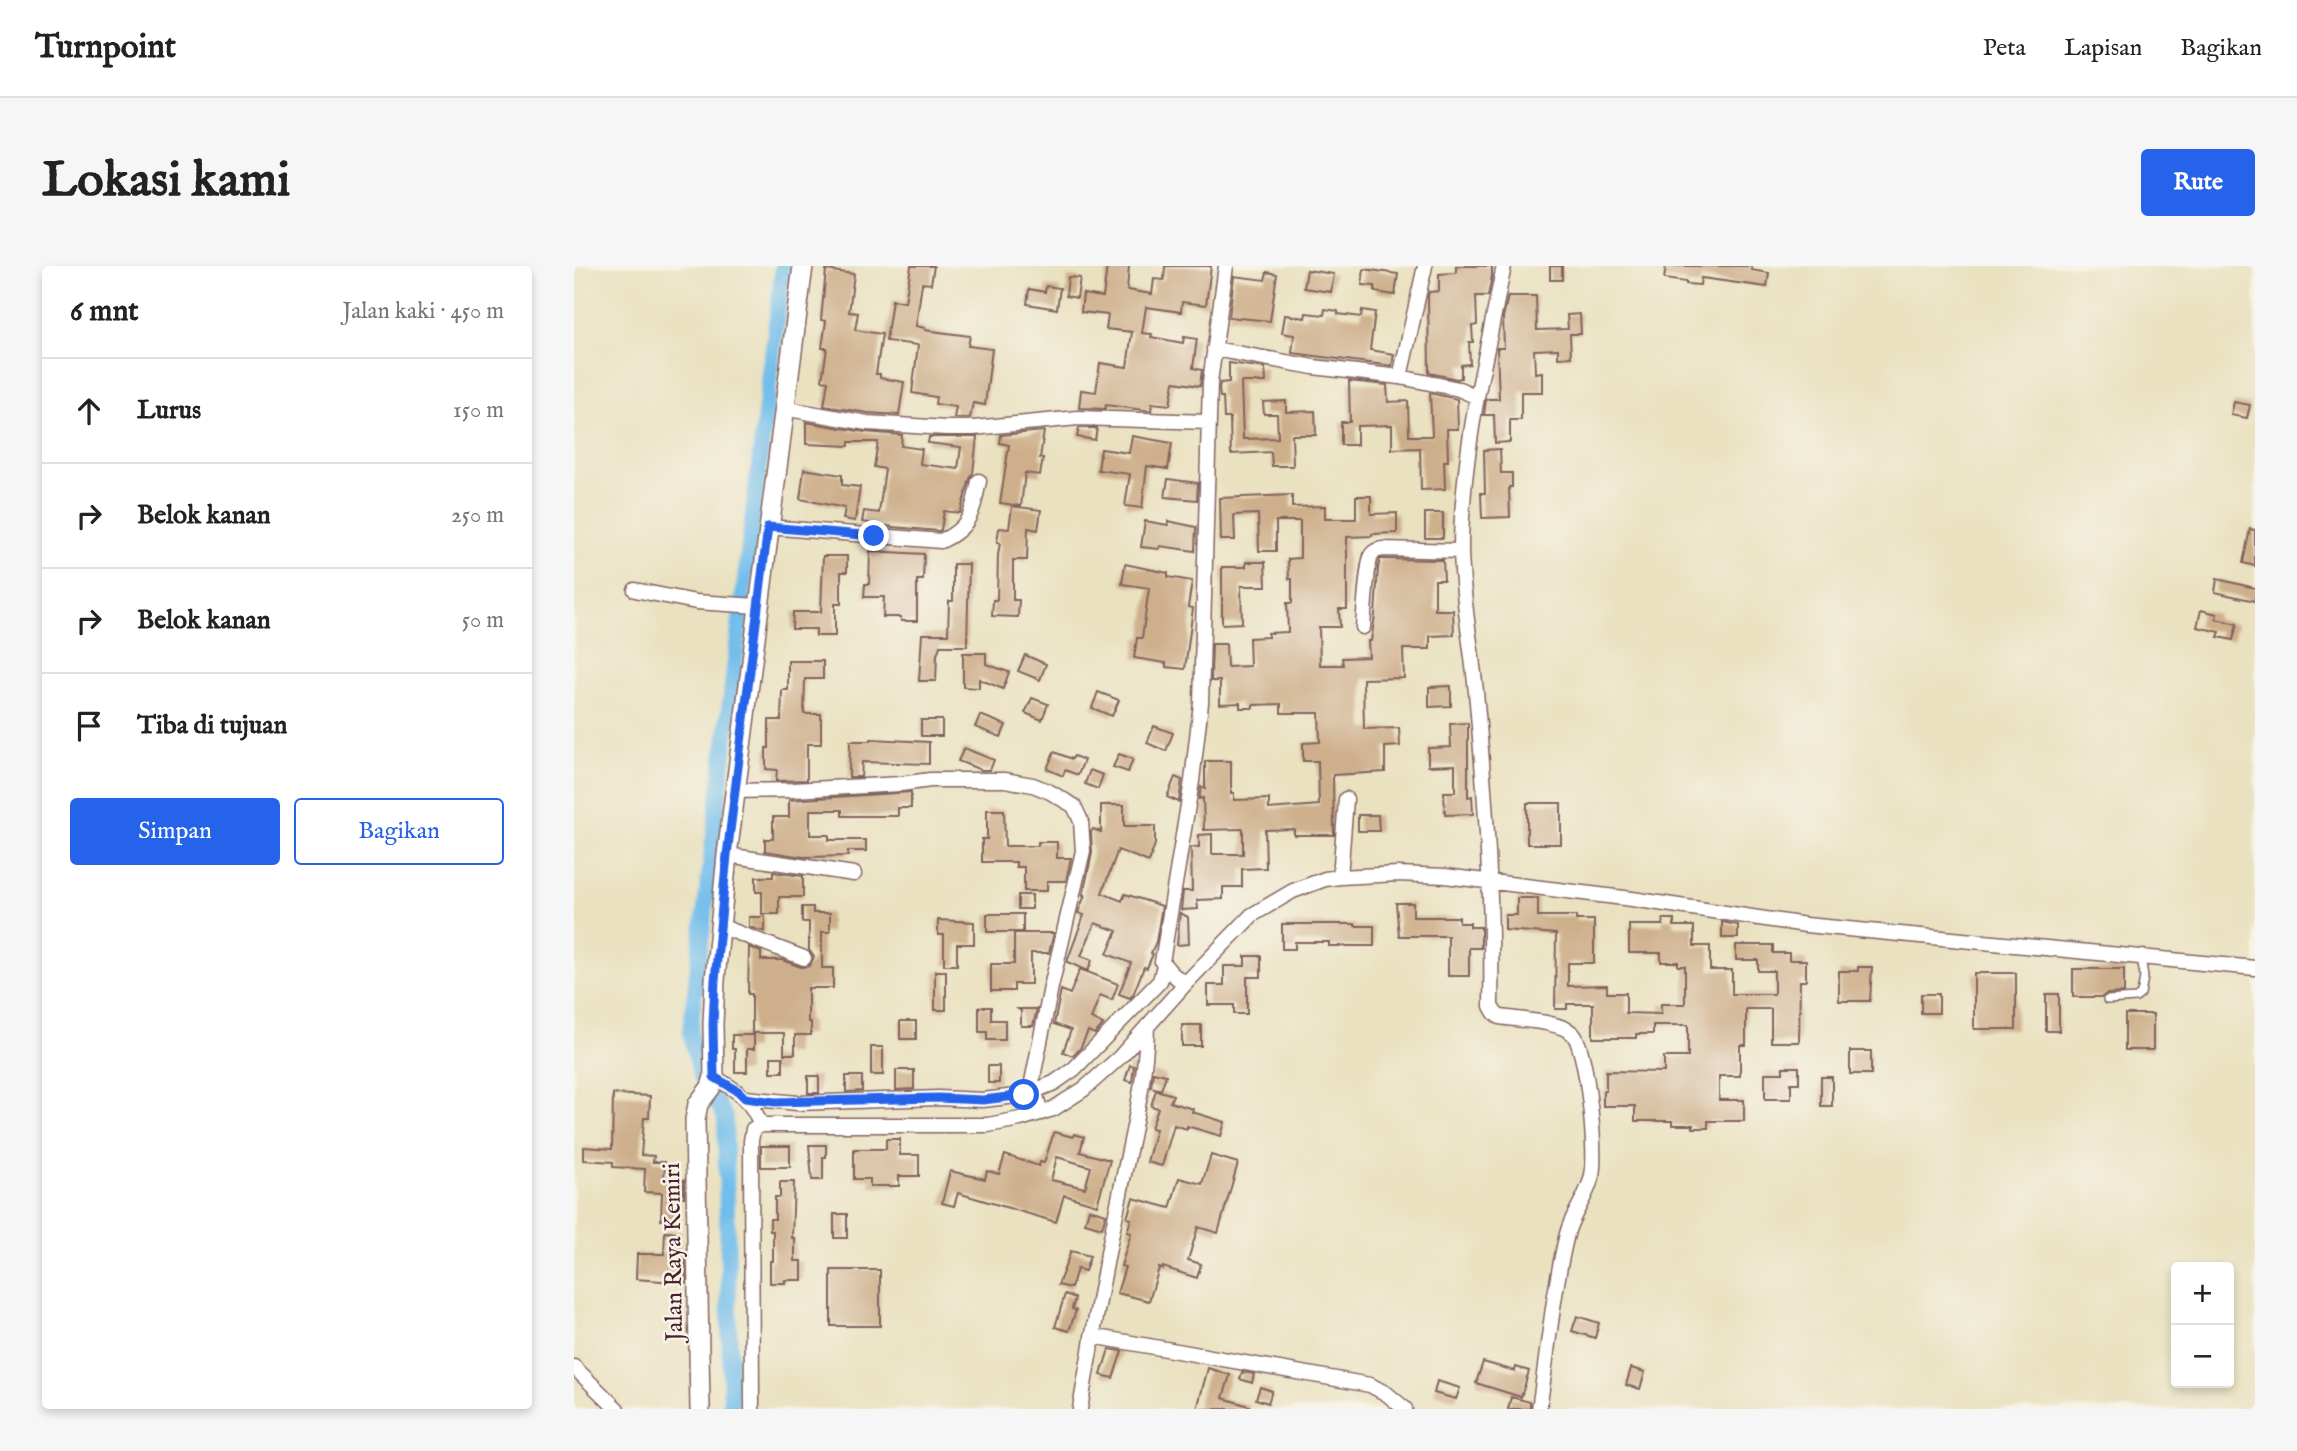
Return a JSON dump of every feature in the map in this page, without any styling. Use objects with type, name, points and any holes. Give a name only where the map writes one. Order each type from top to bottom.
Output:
[{"type":"main road","name":"Jalan Raya Kemiri","points":[[700,1409],[695,1120],[698,1104],[710,1087],[720,926],[735,791],[750,606],[768,527],[803,266]]},
{"type":"street","points":[[1176,976],[1162,962],[1195,758],[1201,703],[1210,382],[1226,266]]},
{"type":"street","points":[[1401,377],[1425,266]]},
{"type":"street","points":[[1504,266],[1476,397],[1464,481],[1461,551],[1466,626],[1477,699],[1490,878],[1492,1009],[1500,1017],[1564,1028],[1573,1034],[1580,1048],[1585,1070],[1592,1139],[1592,1176],[1567,1233],[1539,1409]]},
{"type":"street","points":[[1214,349],[1313,367],[1401,377],[1459,389],[1476,397]]},
{"type":"street","points":[[783,408],[867,423],[946,428],[1079,418],[1209,422]]},
{"type":"street","points":[[768,527],[941,541],[962,528],[970,518],[979,481]]},
{"type":"street","points":[[1363,627],[1371,554],[1382,549],[1461,551]]},
{"type":"street","points":[[635,590],[719,605],[750,606]]},
{"type":"street","points":[[735,791],[901,784],[930,780],[1004,780],[1032,785],[1074,806],[1081,821],[1083,851],[1051,986],[1032,1082],[1037,1103]]},
{"type":"street","points":[[1340,874],[1346,799]]},
{"type":"street","points":[[727,855],[854,874]]},
{"type":"street","points":[[755,1112],[798,1103],[922,1099],[1037,1103],[1053,1109],[1084,1088],[1120,1057],[1147,1026],[1176,976],[1252,915],[1293,891],[1340,874],[1490,878],[1818,926],[2142,961],[2255,968]]},
{"type":"street","points":[[720,926],[804,958]]},
{"type":"street","points":[[755,1112],[988,1125],[1020,1119],[1060,1079],[1074,1069],[1160,981],[1176,976]]},
{"type":"street","points":[[1080,1409],[1106,1261],[1138,1113],[1145,1071],[1147,1026]]},
{"type":"street","points":[[710,1087],[738,1091],[755,1112],[751,1141],[752,1409]]},
{"type":"street","points":[[1093,1336],[1370,1385],[1387,1394],[1405,1409]]},
{"type":"street","points":[[574,1367],[617,1409]]},
{"type":"lane","points":[[2107,1000],[2136,998],[2141,994],[2144,977],[2142,961]]},
{"type":"building","points":[[911,266],[934,266],[931,284],[922,283],[916,326],[925,330],[970,336],[968,346],[992,349],[985,405],[973,403],[970,418],[954,418],[956,407],[935,404],[936,397],[912,393],[918,345],[886,341],[892,300],[905,302]]},
{"type":"building","points":[[1107,266],[1129,266],[1127,290],[1152,294],[1154,279],[1164,280],[1165,266],[1211,266],[1206,305],[1182,302],[1181,312],[1146,307],[1142,333],[1183,343],[1184,337],[1197,339],[1193,368],[1202,370],[1200,386],[1174,382],[1170,405],[1152,403],[1151,411],[1106,405],[1105,409],[1079,408],[1081,390],[1096,392],[1100,363],[1127,367],[1132,332],[1106,329],[1108,315],[1081,312],[1083,294],[1103,297]]},
{"type":"building","points":[[1456,266],[1492,266],[1488,296],[1476,296],[1477,325],[1472,326],[1473,342],[1469,342],[1470,364],[1461,365],[1461,378],[1457,379],[1429,373],[1428,296],[1429,292],[1439,291],[1439,274],[1456,273]]},
{"type":"building","points":[[1550,266],[1562,266],[1562,280],[1550,280]]},
{"type":"building","points":[[1666,266],[1752,266],[1751,270],[1769,273],[1767,287],[1701,278],[1700,285],[1664,279]]},
{"type":"building","points":[[1364,269],[1398,274],[1395,295],[1375,292],[1375,286],[1362,285]]},
{"type":"building","points":[[826,270],[854,274],[849,312],[858,313],[855,330],[882,334],[876,374],[880,374],[880,378],[904,382],[899,415],[824,406],[828,381],[822,380],[827,348],[822,348],[826,321],[821,320]]},
{"type":"building","points":[[1307,270],[1334,274],[1331,292],[1304,288]]},
{"type":"building","points":[[1267,272],[1277,274],[1270,321],[1229,317],[1234,276],[1265,280]]},
{"type":"building","points":[[1068,277],[1080,278],[1077,298],[1066,296]]},
{"type":"building","points":[[1046,286],[1060,288],[1057,309],[1027,304],[1029,289],[1045,292]]},
{"type":"building","points":[[1508,296],[1536,296],[1537,330],[1568,329],[1567,315],[1580,314],[1581,334],[1570,334],[1571,357],[1558,358],[1558,349],[1534,350],[1535,373],[1542,372],[1542,392],[1521,392],[1521,420],[1510,420],[1510,442],[1495,443],[1494,415],[1484,415],[1486,399],[1499,399],[1497,348],[1504,348],[1503,317]]},
{"type":"building","points":[[1325,309],[1361,317],[1362,310],[1375,312],[1370,350],[1394,354],[1392,366],[1292,353],[1294,335],[1282,333],[1285,315],[1305,318],[1306,313],[1324,315]]},
{"type":"building","points":[[1229,363],[1265,368],[1266,382],[1241,382],[1243,439],[1278,438],[1277,414],[1264,414],[1263,402],[1286,401],[1286,412],[1315,411],[1316,435],[1292,435],[1293,466],[1272,466],[1271,452],[1231,454],[1230,418],[1224,418],[1223,397],[1220,397],[1219,389],[1220,383],[1229,382]]},
{"type":"building","points":[[1349,381],[1387,385],[1388,402],[1408,401],[1409,436],[1432,436],[1430,393],[1457,399],[1458,429],[1447,429],[1445,489],[1421,490],[1420,448],[1392,449],[1392,425],[1357,426],[1357,445],[1341,445],[1341,422],[1350,422]]},
{"type":"building","points":[[2234,402],[2250,405],[2247,418],[2231,415]]},
{"type":"building","points":[[806,422],[902,435],[901,446],[922,449],[920,464],[958,469],[961,447],[928,443],[929,437],[977,437],[973,473],[960,513],[944,511],[939,531],[862,522],[864,511],[879,513],[885,469],[874,467],[878,442],[849,442],[849,446],[806,444]]},
{"type":"building","points":[[1079,428],[1097,428],[1095,440],[1077,437]]},
{"type":"building","points":[[1044,431],[1040,475],[1025,473],[1021,506],[1000,503],[1009,445],[1000,443],[1001,435]]},
{"type":"building","points":[[1132,436],[1172,443],[1168,469],[1147,466],[1142,508],[1125,506],[1130,474],[1098,470],[1101,449],[1129,453]]},
{"type":"building","points":[[1500,449],[1501,473],[1512,473],[1512,487],[1509,487],[1510,517],[1482,518],[1481,493],[1485,493],[1484,450]]},
{"type":"building","points":[[804,469],[842,475],[842,485],[860,487],[855,521],[843,519],[845,508],[800,499]]},
{"type":"building","points":[[1168,479],[1198,483],[1197,500],[1165,497]]},
{"type":"building","points":[[1292,495],[1292,507],[1325,506],[1325,519],[1356,519],[1356,496],[1371,496],[1371,514],[1397,513],[1397,533],[1347,537],[1347,609],[1339,609],[1340,627],[1319,627],[1320,665],[1343,665],[1342,658],[1369,657],[1368,641],[1371,641],[1375,615],[1380,559],[1443,560],[1444,580],[1435,580],[1435,610],[1453,610],[1454,635],[1430,636],[1430,649],[1403,649],[1404,678],[1363,679],[1364,729],[1399,728],[1400,746],[1385,747],[1385,772],[1333,775],[1334,835],[1294,835],[1294,829],[1265,830],[1266,868],[1242,869],[1242,887],[1223,887],[1223,899],[1197,900],[1198,909],[1181,910],[1183,891],[1192,891],[1191,847],[1199,847],[1199,835],[1212,834],[1212,854],[1243,854],[1243,829],[1204,830],[1203,798],[1199,799],[1201,787],[1205,789],[1205,761],[1231,761],[1231,793],[1234,793],[1234,800],[1269,799],[1269,809],[1319,805],[1318,761],[1303,761],[1303,743],[1320,742],[1319,713],[1281,713],[1281,704],[1240,708],[1240,703],[1220,704],[1220,681],[1211,681],[1212,644],[1226,644],[1227,667],[1250,666],[1249,638],[1288,632],[1287,603],[1292,603],[1292,579],[1289,579],[1288,559],[1300,558],[1300,521],[1276,521],[1276,551],[1259,551],[1258,514],[1234,515],[1235,540],[1221,540],[1220,498]]},
{"type":"building","points":[[1012,506],[1041,510],[1038,530],[1028,528],[1027,560],[1013,560],[1013,600],[1019,600],[1018,617],[992,616],[993,600],[997,600],[999,528],[1009,529]]},
{"type":"building","points":[[1425,513],[1443,513],[1443,538],[1425,538]]},
{"type":"building","points":[[1145,521],[1168,525],[1168,521],[1196,527],[1195,551],[1160,546],[1159,549],[1141,547]]},
{"type":"building","points":[[2250,529],[2255,530],[2255,566],[2243,563]]},
{"type":"building","points":[[870,551],[924,554],[923,580],[917,580],[917,621],[901,621],[901,617],[883,617],[884,597],[864,597],[865,584],[869,584]]},
{"type":"building","points":[[823,556],[847,556],[847,572],[841,572],[841,604],[835,604],[835,636],[816,636],[816,629],[792,629],[793,612],[821,612]]},
{"type":"building","points":[[1246,562],[1265,562],[1266,586],[1241,586],[1242,623],[1222,624],[1222,567],[1246,567]]},
{"type":"building","points":[[953,564],[969,564],[967,646],[940,646],[936,681],[919,681],[922,634],[948,634],[949,601],[953,601]]},
{"type":"building","points":[[1125,564],[1192,581],[1188,607],[1193,608],[1185,669],[1134,658],[1137,638],[1142,638],[1149,588],[1122,584]]},
{"type":"building","points":[[2217,579],[2255,588],[2255,601],[2215,592]]},
{"type":"building","points":[[2201,610],[2217,614],[2216,619],[2237,624],[2233,640],[2218,637],[2220,632],[2197,627]]},
{"type":"building","points":[[963,653],[986,653],[986,664],[1009,672],[1003,689],[979,679],[979,688],[963,687]]},
{"type":"building","points":[[1025,655],[1046,664],[1040,680],[1018,671]]},
{"type":"building","points":[[788,661],[823,661],[823,679],[805,679],[804,714],[821,714],[821,744],[807,744],[807,780],[776,781],[777,770],[766,769],[766,748],[769,748],[769,720],[781,720],[782,690],[788,690]]},
{"type":"building","points":[[1451,686],[1451,706],[1429,707],[1429,687]]},
{"type":"building","points":[[1098,692],[1119,700],[1112,716],[1092,708]]},
{"type":"building","points":[[1032,698],[1048,704],[1042,720],[1025,713]]},
{"type":"building","points":[[980,715],[1006,725],[1001,737],[975,727]]},
{"type":"building","points":[[921,720],[942,720],[942,736],[921,736]]},
{"type":"building","points":[[1468,723],[1468,797],[1472,796],[1473,814],[1445,815],[1444,792],[1455,792],[1455,765],[1428,766],[1428,748],[1451,747],[1450,724]]},
{"type":"building","points":[[1154,726],[1173,733],[1166,751],[1147,743]]},
{"type":"building","points":[[871,739],[929,742],[929,764],[862,762],[861,777],[849,777],[850,741]]},
{"type":"building","points":[[964,748],[994,760],[990,770],[981,770],[958,761]]},
{"type":"building","points":[[1054,752],[1072,759],[1074,756],[1084,760],[1078,775],[1065,770],[1063,776],[1047,769]]},
{"type":"building","points":[[1119,754],[1133,759],[1128,772],[1113,767]]},
{"type":"building","points":[[1090,770],[1103,775],[1098,789],[1085,784]]},
{"type":"building","points":[[1175,777],[1182,780],[1179,802],[1167,797]]},
{"type":"building","points":[[911,792],[911,808],[898,808],[898,816],[842,816],[842,810],[810,810],[810,835],[829,835],[829,840],[866,840],[866,851],[848,851],[848,856],[803,857],[765,851],[765,839],[773,839],[773,817],[789,817],[789,800]]},
{"type":"building","points":[[1527,803],[1561,803],[1561,844],[1527,844]]},
{"type":"building","points":[[1101,805],[1124,805],[1124,826],[1155,826],[1155,844],[1149,862],[1118,850],[1102,893],[1122,901],[1125,894],[1162,906],[1156,942],[1151,953],[1153,954],[1130,998],[1119,994],[1131,963],[1107,954],[1117,931],[1095,923],[1081,956],[1092,960],[1088,971],[1067,962],[1084,915],[1078,913],[1085,895],[1092,853],[1091,832],[1093,829],[1101,832]]},
{"type":"building","points":[[987,810],[1004,810],[1005,846],[1038,846],[1038,842],[1057,842],[1057,858],[1071,858],[1066,881],[1047,881],[1047,891],[1024,891],[1024,867],[1016,867],[1016,862],[982,862],[982,839],[987,839]]},
{"type":"building","points":[[1358,815],[1378,815],[1379,831],[1358,831]]},
{"type":"building","points":[[773,872],[803,876],[803,897],[779,897],[779,914],[762,914],[762,892],[756,892],[756,877],[773,877]]},
{"type":"building","points":[[1018,895],[1032,895],[1032,909],[1018,909]]},
{"type":"building","points":[[1517,898],[1538,898],[1538,916],[1576,916],[1576,920],[1594,920],[1594,963],[1568,963],[1568,986],[1607,985],[1607,993],[1626,993],[1626,1013],[1661,1014],[1661,1004],[1685,1004],[1685,966],[1678,966],[1678,962],[1661,962],[1661,953],[1629,953],[1629,925],[1663,925],[1663,919],[1674,919],[1674,926],[1694,926],[1694,946],[1710,946],[1710,970],[1732,970],[1732,994],[1774,994],[1774,971],[1758,971],[1758,960],[1736,960],[1736,945],[1773,945],[1773,953],[1789,953],[1789,960],[1806,960],[1806,981],[1800,981],[1799,1042],[1771,1042],[1771,1009],[1746,1009],[1746,1045],[1740,1045],[1740,1076],[1719,1076],[1719,1100],[1744,1100],[1744,1121],[1708,1121],[1708,1128],[1693,1128],[1693,1125],[1672,1125],[1672,1121],[1635,1121],[1635,1106],[1603,1106],[1606,1071],[1664,1072],[1664,1057],[1688,1057],[1688,1025],[1653,1025],[1653,1034],[1636,1034],[1636,1038],[1593,1038],[1593,1004],[1567,1004],[1567,1009],[1555,1009],[1556,934],[1505,930],[1505,915],[1517,915]]},
{"type":"building","points":[[1396,903],[1413,903],[1413,917],[1459,917],[1459,923],[1481,927],[1481,948],[1469,948],[1469,976],[1448,976],[1448,936],[1399,936]]},
{"type":"building","points":[[802,907],[813,907],[813,913],[830,913],[830,932],[822,932],[822,968],[833,968],[833,988],[808,988],[808,1022],[811,1022],[811,1035],[795,1035],[795,1054],[784,1054],[784,1033],[752,1033],[752,994],[748,994],[749,947],[761,952],[761,960],[782,960],[801,967],[809,966],[814,957],[809,950],[809,922],[802,922]]},
{"type":"building","points":[[1180,913],[1188,917],[1189,944],[1177,945]]},
{"type":"building","points":[[987,914],[1023,914],[1023,932],[987,932]]},
{"type":"building","points":[[749,917],[765,917],[765,932],[749,927]]},
{"type":"building","points":[[938,920],[974,922],[974,944],[957,944],[957,965],[944,965],[944,935],[938,935]]},
{"type":"building","points":[[1722,922],[1738,925],[1738,938],[1722,938]]},
{"type":"building","points":[[1282,924],[1374,926],[1374,946],[1329,946],[1329,942],[1295,942],[1295,949],[1282,949]]},
{"type":"building","points":[[1014,933],[1054,933],[1049,953],[1031,953],[1031,984],[1014,984],[1014,991],[991,991],[991,964],[1014,964]]},
{"type":"building","points":[[1245,956],[1261,956],[1261,977],[1247,977],[1247,1014],[1234,1014],[1234,1005],[1208,1005],[1208,985],[1224,985],[1224,966],[1245,966]]},
{"type":"building","points":[[1858,967],[1872,967],[1870,1001],[1839,1001],[1839,971],[1858,971]]},
{"type":"building","points":[[1080,969],[1118,984],[1112,1000],[1100,995],[1091,1019],[1103,1024],[1095,1034],[1088,1031],[1080,1049],[1073,1056],[1063,1052],[1071,1030],[1054,1024],[1061,990],[1070,994]]},
{"type":"building","points":[[2073,969],[2124,969],[2124,993],[2106,994],[2102,997],[2073,997]]},
{"type":"building","points":[[935,971],[946,971],[946,1010],[935,1010]]},
{"type":"building","points":[[1974,973],[2016,973],[2016,1029],[1974,1029]]},
{"type":"building","points":[[1921,994],[1939,994],[1939,1013],[1921,1013]]},
{"type":"building","points":[[2046,994],[2059,994],[2059,1031],[2046,1031]]},
{"type":"building","points":[[979,1007],[991,1007],[991,1020],[1005,1020],[1005,1040],[987,1040],[987,1032],[979,1032]]},
{"type":"building","points":[[1018,1009],[1037,1009],[1033,1026],[1021,1026],[1021,1011]]},
{"type":"building","points":[[2125,1014],[2153,1014],[2153,1050],[2125,1050]]},
{"type":"building","points":[[900,1021],[916,1021],[916,1039],[900,1039]]},
{"type":"building","points":[[1182,1025],[1201,1025],[1201,1046],[1182,1046]]},
{"type":"building","points":[[732,1035],[754,1035],[754,1049],[747,1049],[747,1072],[735,1072]]},
{"type":"building","points":[[871,1047],[883,1047],[883,1075],[871,1075]]},
{"type":"building","points":[[1850,1051],[1871,1051],[1871,1074],[1850,1074]]},
{"type":"building","points":[[771,1057],[783,1057],[783,1072],[771,1072]]},
{"type":"building","points":[[1130,1065],[1134,1066],[1132,1082],[1125,1080]]},
{"type":"building","points":[[988,1066],[999,1066],[999,1083],[988,1083]]},
{"type":"building","points":[[1783,1067],[1799,1067],[1799,1083],[1791,1083],[1791,1099],[1765,1099],[1765,1073],[1783,1073]]},
{"type":"building","points":[[896,1070],[914,1070],[914,1089],[896,1090]]},
{"type":"building","points":[[1153,1072],[1166,1075],[1161,1090],[1151,1087]]},
{"type":"building","points":[[808,1076],[819,1076],[819,1093],[808,1093]]},
{"type":"building","points":[[846,1076],[862,1076],[862,1091],[846,1092]]},
{"type":"building","points":[[1821,1077],[1832,1077],[1832,1106],[1821,1106]]},
{"type":"building","points":[[1156,1090],[1173,1095],[1170,1102],[1225,1122],[1221,1136],[1174,1125],[1162,1166],[1147,1162],[1156,1129],[1151,1128],[1158,1108],[1151,1106]]},
{"type":"building","points":[[613,1094],[650,1096],[649,1118],[644,1118],[641,1155],[654,1156],[653,1162],[665,1162],[664,1178],[684,1180],[684,1197],[677,1197],[676,1220],[661,1220],[662,1193],[644,1192],[645,1169],[613,1167],[613,1162],[584,1160],[584,1147],[612,1149]]},
{"type":"building","points":[[1054,1132],[1084,1137],[1080,1152],[1110,1160],[1097,1205],[1064,1195],[1056,1222],[958,1193],[954,1206],[942,1203],[950,1171],[985,1179],[987,1171],[999,1174],[1005,1155],[1039,1166],[1040,1162],[1044,1163]],"holes":[[[1057,1157],[1091,1167],[1085,1188],[1051,1180]]]},
{"type":"building","points":[[886,1139],[900,1139],[900,1155],[919,1155],[919,1176],[899,1176],[899,1186],[870,1186],[870,1179],[854,1179],[854,1149],[886,1149]]},
{"type":"building","points":[[809,1145],[826,1145],[823,1180],[812,1180]]},
{"type":"building","points":[[761,1146],[790,1146],[790,1167],[761,1167]]},
{"type":"building","points":[[1211,1155],[1238,1163],[1218,1233],[1198,1227],[1188,1260],[1201,1264],[1197,1278],[1163,1267],[1159,1268],[1149,1301],[1117,1293],[1125,1267],[1121,1266],[1131,1233],[1127,1232],[1131,1219],[1127,1218],[1133,1198],[1170,1208],[1179,1178],[1202,1184]]},
{"type":"building","points":[[780,1182],[794,1182],[792,1238],[795,1238],[795,1261],[802,1261],[802,1280],[770,1283],[773,1231],[770,1231],[770,1219],[775,1219],[775,1197],[780,1197]]},
{"type":"building","points":[[1089,1209],[1106,1214],[1102,1228],[1085,1223]]},
{"type":"building","points":[[834,1214],[847,1214],[847,1238],[834,1238]]},
{"type":"building","points":[[665,1232],[680,1233],[679,1255],[685,1255],[686,1283],[636,1279],[637,1254],[664,1254]]},
{"type":"building","points":[[1071,1251],[1090,1256],[1085,1271],[1077,1269],[1071,1288],[1058,1285]]},
{"type":"building","points":[[831,1270],[880,1270],[880,1326],[831,1326]]},
{"type":"building","points":[[1065,1294],[1075,1298],[1072,1309],[1076,1310],[1069,1331],[1055,1327]]},
{"type":"building","points":[[1577,1316],[1599,1323],[1595,1338],[1572,1331]]},
{"type":"building","points":[[1109,1349],[1122,1351],[1113,1378],[1101,1375]]},
{"type":"building","points":[[1483,1362],[1515,1371],[1516,1367],[1529,1371],[1521,1397],[1476,1383]]},
{"type":"building","points":[[1208,1368],[1230,1375],[1223,1398],[1249,1406],[1248,1409],[1197,1409]]},
{"type":"building","points":[[1631,1368],[1645,1372],[1640,1389],[1626,1385]]},
{"type":"building","points":[[1242,1372],[1254,1374],[1252,1383],[1240,1379]]},
{"type":"building","points":[[1437,1381],[1460,1388],[1456,1399],[1434,1393]]},
{"type":"building","points":[[1260,1387],[1272,1391],[1268,1403],[1256,1399]]},
{"type":"building","points":[[1511,1397],[1530,1402],[1530,1409],[1508,1409]]},
{"type":"waterway","points":[[731,1409],[725,1117],[701,1076],[690,1032],[783,266]]},
{"type":"route","points":[[874,536],[768,527],[727,855],[715,980],[714,1077],[745,1098],[775,1102],[938,1098],[983,1100],[1024,1095]]}]
